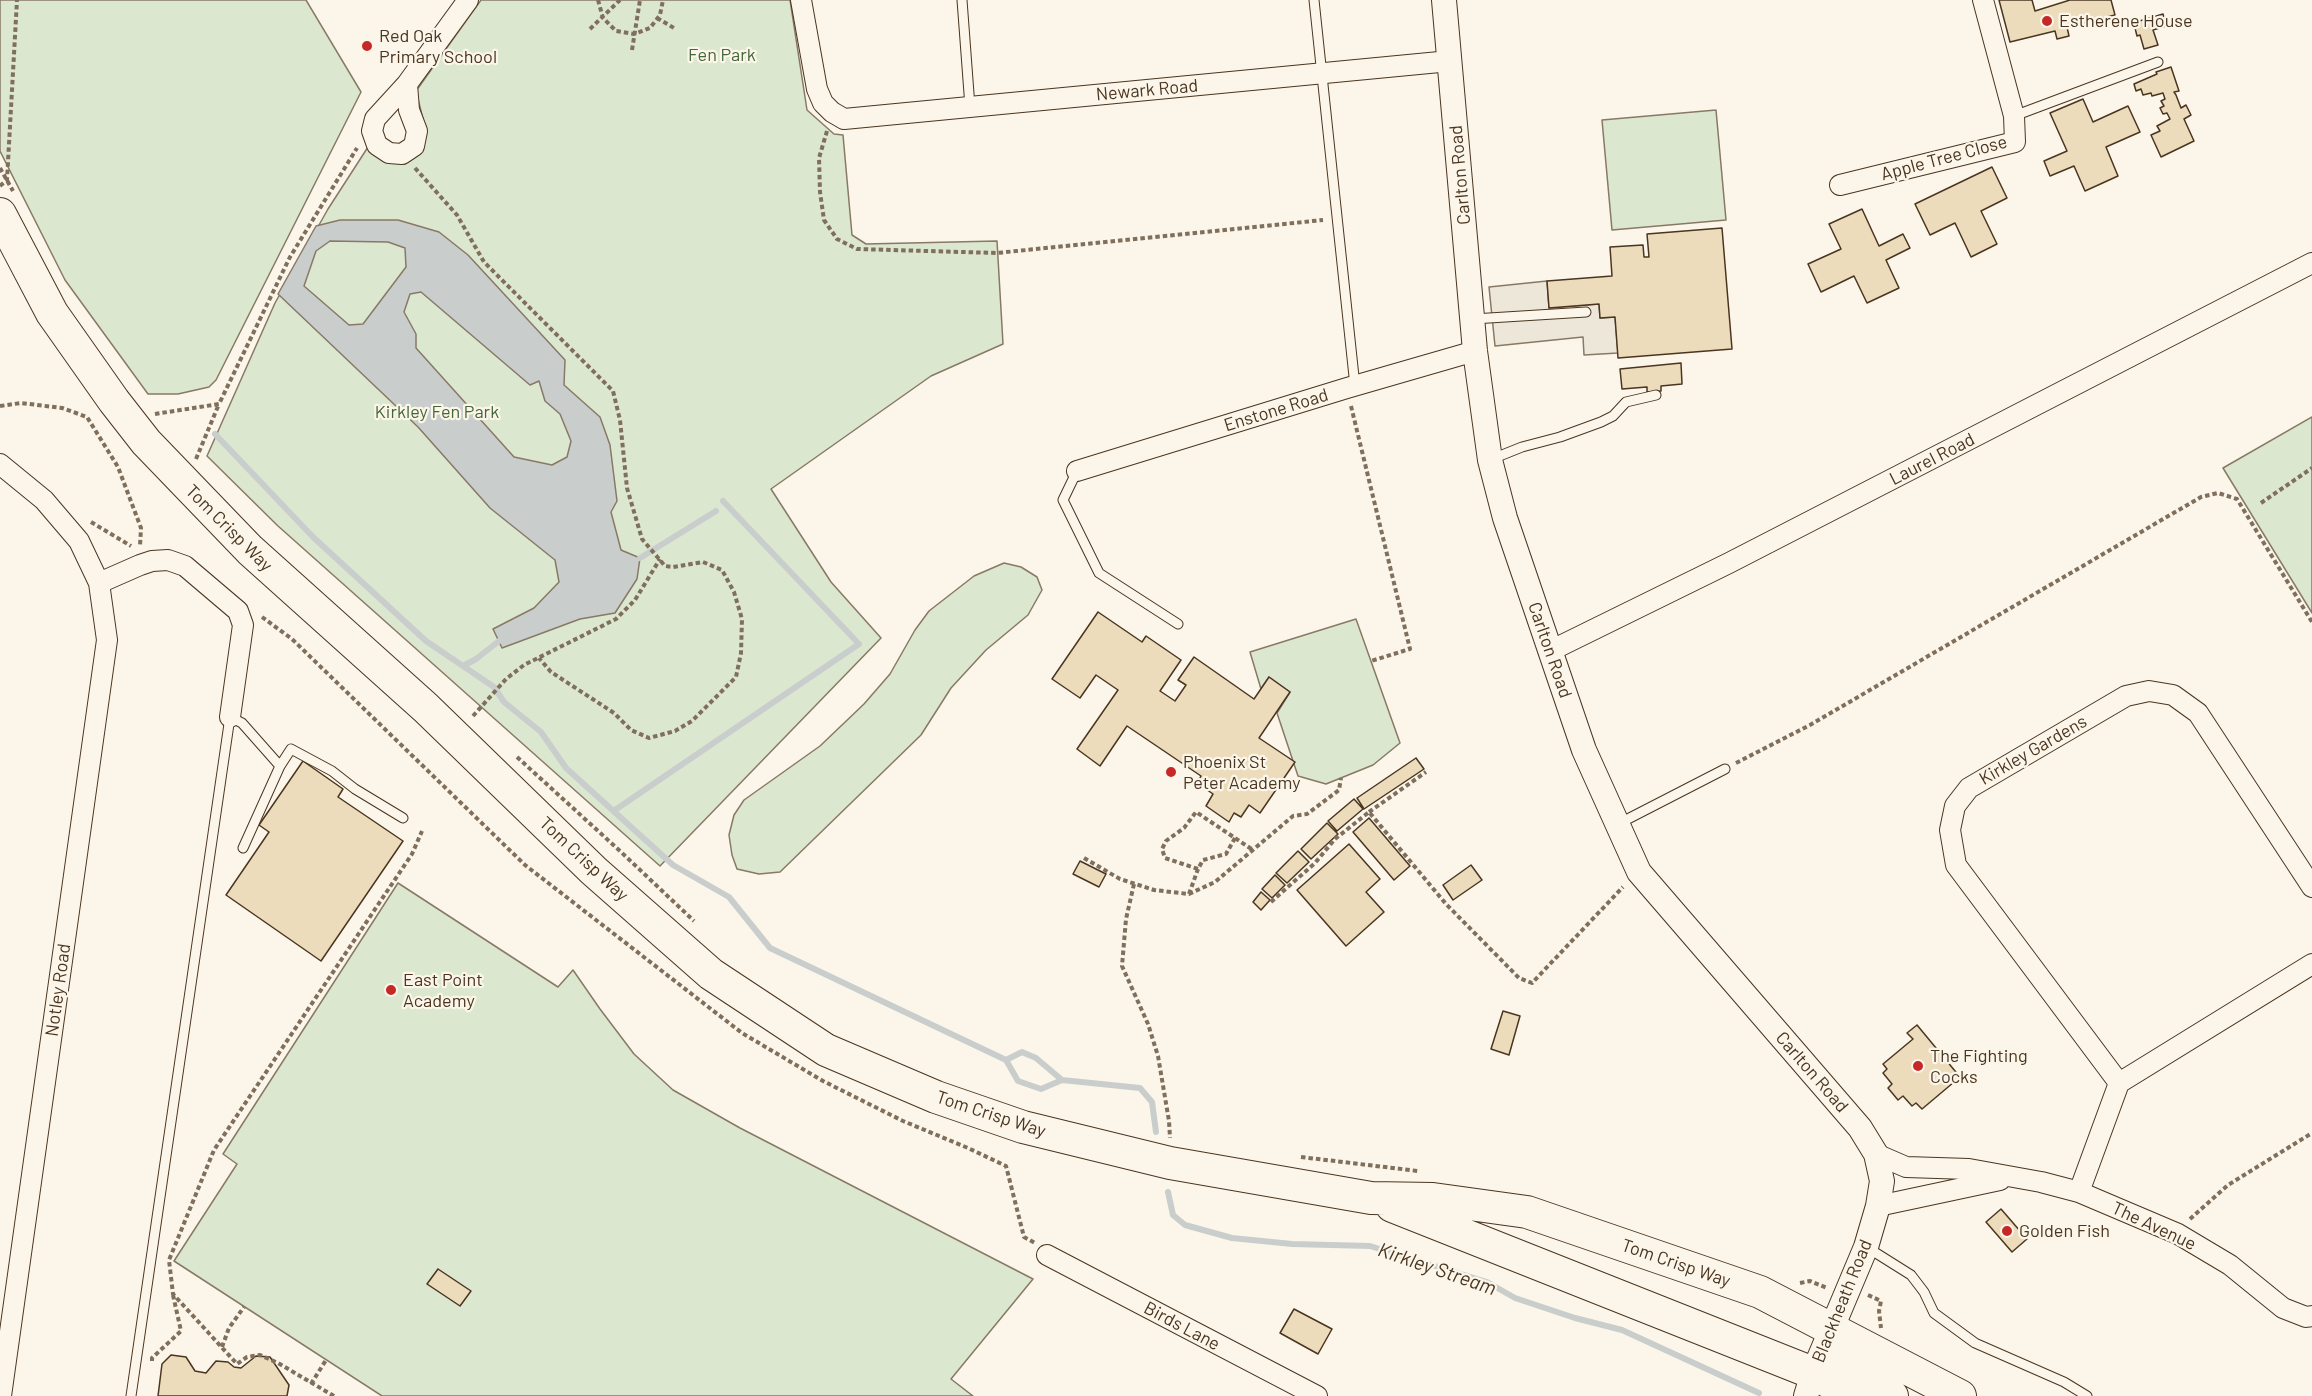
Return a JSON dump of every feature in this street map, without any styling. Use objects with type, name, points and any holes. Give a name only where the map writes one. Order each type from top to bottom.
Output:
[{"type":"highway","name":"Tom Crisp Way","points":[[0,214],[52,313],[146,442],[250,550],[426,708],[594,871],[711,974],[826,1050],[936,1098],[1023,1127],[1170,1163],[1371,1198],[1433,1199],[1527,1212],[1760,1292],[1960,1396]]},
{"type":"highway","name":"Tom Crisp Way","points":[[1371,1198],[1809,1385],[1854,1396]]},
{"type":"highway","points":[[1595,1235],[1625,1259],[1804,1334],[1809,1385]]},
{"type":"highway","points":[[1832,1328],[1839,1365],[1892,1396]]},
{"type":"street","points":[[407,84],[409,110],[417,131],[414,146],[402,154],[389,153],[377,145],[372,130],[375,119],[407,84],[468,0]]},
{"type":"street","points":[[801,0],[817,89],[823,103],[838,116]]},
{"type":"street","name":"Carlton Road","points":[[1444,0],[1475,351],[1490,460],[1505,518],[1584,750],[1639,872],[1860,1128],[1876,1154],[1882,1181],[1878,1206]]},
{"type":"street","name":"Apple Tree Close","points":[[1840,185],[2015,142],[2014,116],[1983,0]]},
{"type":"street","name":"Newark Road","points":[[838,116],[970,107],[1450,61]]},
{"type":"street","name":"Laurel Road","points":[[1550,651],[1729,563],[2312,262]]},
{"type":"street","name":"Enstone Road","points":[[1077,471],[1475,351]]},
{"type":"street","name":"Notley Road","points":[[0,464],[44,500],[79,541],[99,583],[108,640],[1,1396]]},
{"type":"street","points":[[99,583],[140,555],[152,561],[168,560],[186,566],[238,611],[243,626],[230,717]]},
{"type":"street","name":"Kirkley Gardens","points":[[2119,1083],[1956,865],[1950,830],[1955,806],[1969,788],[2126,696],[2149,691],[2173,695],[2198,713],[2312,887]]},
{"type":"street","points":[[2079,1192],[2119,1083],[2312,964]]},
{"type":"street","name":"The Avenue","points":[[1876,1154],[1906,1167],[1969,1170],[2015,1177],[2079,1192],[2178,1234],[2230,1265],[2283,1308],[2306,1317],[2312,1316]]},
{"type":"street","name":"The Avenue","points":[[1878,1206],[2015,1177]]},
{"type":"street","name":"Blackheath Road","points":[[1809,1385],[1866,1247],[1878,1206]]},
{"type":"street","name":"Birds Lane","points":[[1047,1255],[1317,1396]]},
{"type":"lane","points":[[962,0],[970,107]]},
{"type":"lane","points":[[1314,0],[1351,387]]},
{"type":"lane","points":[[2014,116],[2158,62]]},
{"type":"lane","points":[[1473,319],[1586,312]]},
{"type":"lane","points":[[1490,460],[1522,447],[1560,437],[1601,422],[1613,416],[1626,402],[1656,395]]},
{"type":"lane","points":[[1077,471],[1063,500],[1099,573],[1178,624]]},
{"type":"lane","points":[[131,1396],[230,717],[242,723],[280,766]]},
{"type":"lane","points":[[243,848],[280,766],[291,749],[332,771],[403,818]]},
{"type":"lane","points":[[1616,825],[1725,769]]},
{"type":"lane","points":[[1866,1247],[1911,1275],[1924,1292],[1934,1313],[1975,1343],[2064,1382],[2087,1396]]},
{"type":"path","points":[[0,186],[7,180],[17,0]]},
{"type":"path","points":[[598,0],[603,18],[616,31],[634,34],[650,28],[657,18],[663,0]]},
{"type":"path","points":[[590,30],[620,0]]},
{"type":"path","points":[[632,50],[640,0]]},
{"type":"path","points":[[657,18],[674,28]]},
{"type":"path","points":[[838,116],[819,158],[820,192],[824,220],[837,239],[857,249],[997,253],[1336,218]]},
{"type":"path","points":[[189,453],[195,461],[219,404],[290,257],[375,119]]},
{"type":"path","points":[[402,154],[457,215],[484,262],[613,391],[620,420],[627,488],[642,538],[665,566],[674,567],[703,562],[722,570],[734,592],[742,619],[741,653],[736,677],[692,721],[675,731],[649,738],[631,730],[614,713],[551,672],[538,658]]},
{"type":"path","points":[[1351,387],[1410,649],[1371,661]]},
{"type":"path","points":[[0,406],[21,403],[62,408],[87,417],[118,467],[141,528],[140,555]]},
{"type":"path","points":[[162,422],[155,414],[219,404]]},
{"type":"path","points":[[2261,503],[2312,468]]},
{"type":"path","points":[[1725,769],[1810,724],[2201,497],[2218,493],[2237,500],[2312,622]]},
{"type":"path","points":[[65,524],[87,520],[140,555]]},
{"type":"path","points":[[472,716],[506,679],[524,665],[616,619],[635,600],[660,559]]},
{"type":"path","points":[[464,708],[481,724]]},
{"type":"path","points":[[516,756],[620,850],[697,924]]},
{"type":"path","points":[[1271,902],[1315,863],[1335,839],[1426,772]]},
{"type":"path","points":[[1084,858],[1120,879],[1134,884],[1154,890],[1189,894],[1215,882],[1293,816],[1307,814],[1339,790],[1341,778]]},
{"type":"path","points":[[1198,869],[1165,858],[1162,849],[1166,841],[1184,828],[1196,812],[1253,850]]},
{"type":"path","points":[[1369,812],[1446,904],[1519,978],[1532,983],[1639,872]]},
{"type":"path","points":[[151,1367],[152,1358],[181,1331],[169,1260],[214,1150],[412,854],[422,831]]},
{"type":"path","points":[[1189,894],[1195,874],[1203,860],[1226,854],[1235,838]]},
{"type":"path","points":[[1134,884],[1126,919],[1122,966],[1148,1024],[1167,1106],[1170,1139]]},
{"type":"path","points":[[2178,1234],[2196,1212],[2228,1185],[2312,1134]]},
{"type":"path","points":[[1158,1137],[1181,1141]]},
{"type":"path","points":[[1295,1156],[1425,1171]]},
{"type":"path","points":[[1791,1284],[1810,1281]]},
{"type":"path","points":[[173,1294],[237,1364],[247,1357],[260,1355],[334,1396]]},
{"type":"path","points":[[222,1347],[229,1328],[244,1306]]},
{"type":"path","points":[[311,1384],[326,1360]]},
{"type":"green space","points":[[0,0],[306,0],[361,92],[216,380],[209,387],[178,394],[148,394],[65,280],[0,151]]},
{"type":"green space","name":"Kirkley Fen Park","points":[[481,0],[790,0],[807,110],[834,134],[843,135],[852,235],[866,244],[997,241],[1003,344],[931,376],[771,489],[831,582],[881,638],[660,866],[278,526],[207,456],[275,303],[328,209],[368,147],[383,161],[404,163],[425,127],[416,91]]},
{"type":"green space","points":[[1716,110],[1726,220],[1612,230],[1602,120]]},
{"type":"green space","points":[[2312,417],[2312,613],[2223,468]]},
{"type":"green space","points":[[1004,563],[1021,567],[1037,577],[1042,590],[1028,615],[986,650],[951,688],[921,735],[780,872],[759,874],[737,869],[729,835],[734,815],[744,800],[820,746],[864,704],[890,674],[915,630],[929,611],[974,576]]},
{"type":"green space","points":[[1356,619],[1400,743],[1373,765],[1326,784],[1298,776],[1277,713],[1290,692],[1269,677],[1261,689],[1250,652]]},
{"type":"green space","name":"East Point Academy","points":[[398,883],[558,987],[573,970],[634,1054],[673,1090],[740,1128],[1033,1279],[951,1379],[973,1396],[382,1396],[174,1261],[237,1164],[223,1154]]},
{"type":"shaded area","points":[[340,220],[398,220],[439,232],[468,255],[565,360],[564,385],[600,417],[610,445],[617,501],[611,512],[621,550],[640,558],[637,579],[615,613],[580,619],[502,648],[493,629],[534,608],[559,582],[555,560],[490,508],[418,427],[278,294],[316,226]],"holes":[[[330,241],[388,242],[405,248],[406,267],[363,324],[349,325],[304,286],[316,251]],[[421,292],[530,385],[539,381],[545,401],[560,414],[571,441],[567,457],[552,465],[514,457],[416,348],[416,334],[404,312],[410,294]]]},
{"type":"shaded area","points":[[1547,281],[1549,308],[1599,304],[1600,318],[1615,317],[1618,353],[1584,355],[1583,337],[1495,346],[1489,287]]},
{"type":"building","name":"Estherene House","points":[[1999,0],[2032,0],[2035,11],[2070,0],[2111,0],[2115,15],[2067,27],[2069,36],[2057,39],[2055,31],[2010,42]]},
{"type":"building","points":[[2163,14],[2166,26],[2153,30],[2158,45],[2144,49],[2140,35],[2137,36],[2136,22]]},
{"type":"building","points":[[2171,67],[2179,91],[2174,92],[2181,108],[2186,105],[2191,115],[2184,119],[2194,141],[2161,157],[2151,135],[2160,131],[2157,126],[2170,119],[2167,113],[2163,114],[2160,108],[2164,106],[2161,101],[2165,99],[2163,93],[2152,96],[2151,93],[2143,95],[2141,89],[2136,91],[2134,84]]},
{"type":"building","points":[[2083,99],[2093,122],[2128,106],[2140,132],[2106,147],[2118,176],[2085,191],[2074,166],[2050,176],[2044,161],[2067,151],[2050,113]]},
{"type":"building","points":[[1992,167],[2007,198],[1981,211],[1997,244],[1971,257],[1955,223],[1930,235],[1915,204]]},
{"type":"building","points":[[1862,209],[1879,246],[1903,234],[1910,248],[1886,260],[1899,288],[1867,303],[1854,276],[1821,292],[1808,264],[1841,249],[1829,224]]},
{"type":"building","points":[[1722,228],[1732,349],[1618,358],[1615,317],[1600,318],[1599,304],[1549,308],[1547,281],[1612,276],[1610,247],[1643,245],[1644,257],[1649,257],[1647,234]]},
{"type":"building","points":[[1681,363],[1682,384],[1661,386],[1661,391],[1647,392],[1647,387],[1622,389],[1620,369]]},
{"type":"building","points":[[1098,612],[1142,642],[1146,636],[1181,660],[1160,691],[1175,701],[1186,685],[1178,680],[1194,657],[1254,699],[1269,677],[1290,692],[1259,738],[1295,762],[1260,813],[1249,805],[1241,817],[1234,813],[1229,822],[1206,806],[1213,794],[1197,783],[1201,776],[1127,726],[1100,766],[1077,749],[1118,690],[1096,675],[1080,698],[1052,679]]},
{"type":"building","points":[[1416,758],[1424,769],[1364,809],[1357,798]]},
{"type":"building","points":[[303,761],[343,789],[338,797],[403,841],[321,961],[226,895],[269,832],[259,825]]},
{"type":"building","points":[[1354,799],[1363,809],[1337,831],[1328,821]]},
{"type":"building","points":[[1369,818],[1410,866],[1394,880],[1353,832]]},
{"type":"building","points":[[1327,823],[1338,834],[1311,859],[1301,849]]},
{"type":"building","points":[[1349,844],[1380,879],[1366,892],[1384,912],[1346,946],[1297,890]]},
{"type":"building","points":[[1298,851],[1309,862],[1287,883],[1276,873]]},
{"type":"building","points":[[1080,861],[1106,874],[1099,887],[1073,874]]},
{"type":"building","points":[[1471,865],[1482,880],[1453,900],[1443,885]]},
{"type":"building","points":[[1275,875],[1285,885],[1272,898],[1262,889]]},
{"type":"building","points":[[1261,892],[1270,900],[1261,910],[1253,902]]},
{"type":"building","points":[[1503,1011],[1520,1016],[1509,1055],[1491,1049]]},
{"type":"building","name":"The Fighting Cocks","points":[[1917,1025],[1960,1077],[1922,1109],[1916,1103],[1912,1106],[1903,1096],[1898,1100],[1888,1088],[1892,1084],[1883,1073],[1887,1069],[1883,1064],[1913,1039],[1907,1033]]},
{"type":"building","name":"Golden Fish","points":[[2001,1209],[2027,1239],[2012,1252],[1986,1222]]},
{"type":"building","points":[[438,1269],[471,1291],[460,1306],[427,1284]]},
{"type":"building","points":[[1294,1309],[1332,1329],[1318,1354],[1280,1333]]},
{"type":"building","points":[[171,1355],[186,1357],[195,1371],[206,1373],[216,1361],[228,1362],[234,1367],[241,1368],[256,1356],[270,1357],[289,1385],[287,1396],[158,1396],[162,1364]]},
{"type":"waterway","points":[[215,434],[313,537],[426,641],[494,687],[504,702],[541,732],[566,768],[673,865],[729,897],[770,948],[1006,1060],[1022,1052],[1036,1058],[1062,1080],[1140,1088],[1152,1102],[1156,1132]]},
{"type":"waterway","points":[[615,810],[859,644],[723,501]]},
{"type":"waterway","points":[[640,558],[716,511]]},
{"type":"waterway","points":[[463,666],[499,641]]},
{"type":"waterway","points":[[1006,1060],[1018,1081],[1041,1089],[1062,1080]]},
{"type":"waterway","name":"Kirkley Stream","points":[[1168,1192],[1173,1215],[1185,1225],[1232,1238],[1292,1244],[1370,1246],[1487,1282],[1515,1298],[1575,1318],[1622,1330],[1759,1393]]},
{"type":"place","name":"Estherene House","points":[[2047,21]]},
{"type":"place","name":"Red Oak Primary School","points":[[367,46]]},
{"type":"place","name":"Phoenix St Peter Academy","points":[[1171,772]]},
{"type":"place","name":"East Point Academy","points":[[391,990]]},
{"type":"place","name":"The Fighting Cocks","points":[[1918,1066]]},
{"type":"place","name":"Golden Fish","points":[[2007,1231]]},
{"type":"park label","name":"Fen Park","points":[[722,55]]}]
